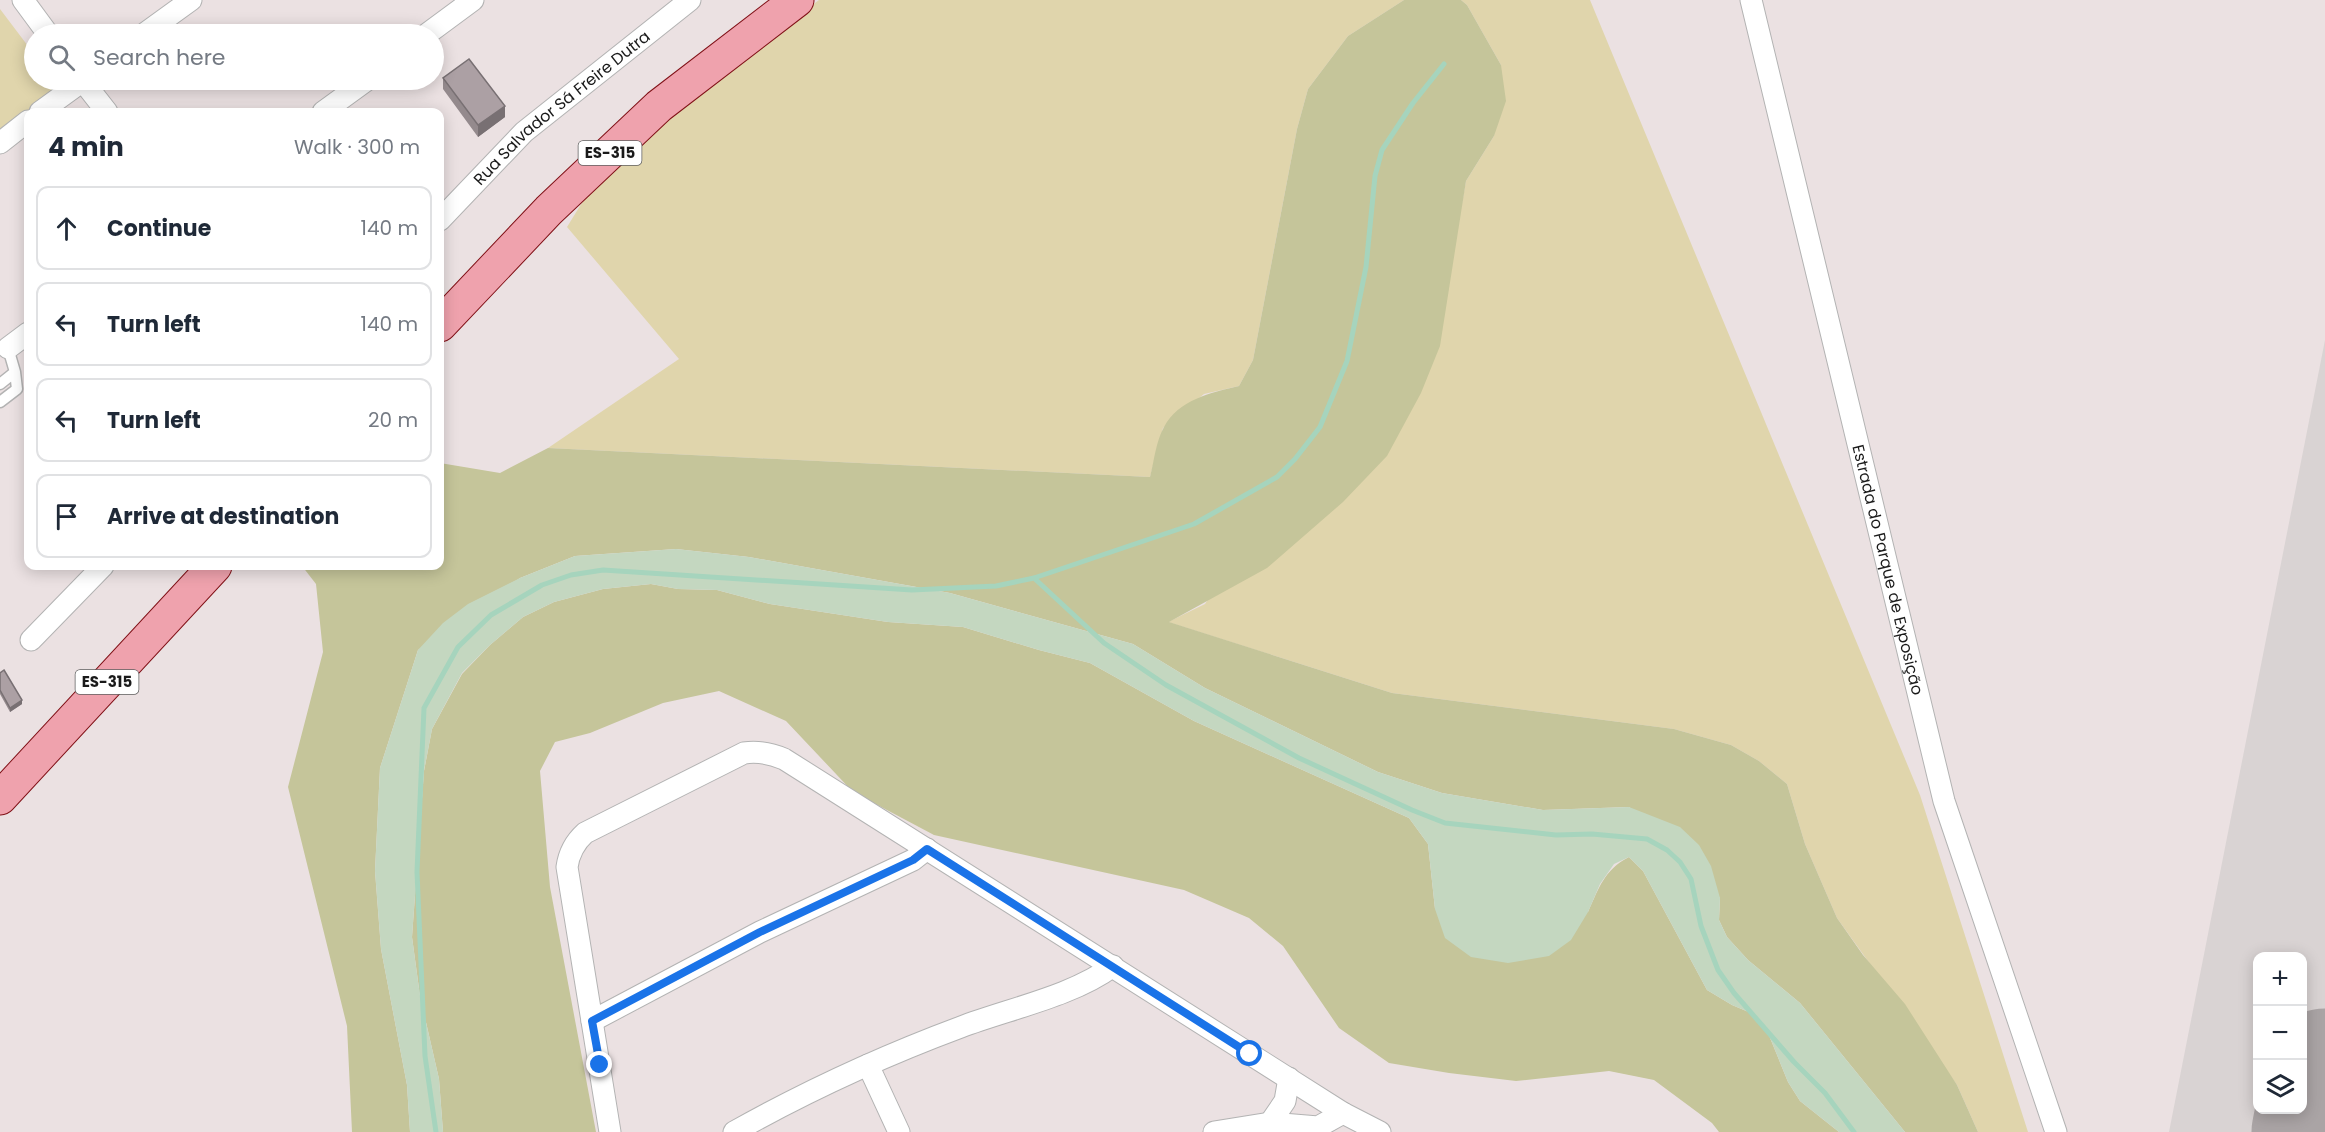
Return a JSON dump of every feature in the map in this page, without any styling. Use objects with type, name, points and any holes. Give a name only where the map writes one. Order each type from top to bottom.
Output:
[{"type":"main road","name":"ES-315","points":[[444,321],[549,210],[659,106],[797,0]]},
{"type":"main road","name":"ES-315","points":[[1,793],[210,570]]},
{"type":"street","points":[[23,0],[41,24]]},
{"type":"street","points":[[158,24],[191,0]]},
{"type":"street","points":[[441,24],[473,0]]},
{"type":"street","name":"Rua Salvador Sá Freire Dutra","points":[[444,216],[525,132],[690,0]]},
{"type":"street","name":"Estrada do Parque de Exposição","points":[[1751,0],[1944,801],[2056,1132]]},
{"type":"street","points":[[45,108],[70,90]]},
{"type":"street","points":[[90,90],[104,108]]},
{"type":"street","points":[[328,108],[353,90]]},
{"type":"street","points":[[0,143],[24,125]]},
{"type":"street","points":[[8,348],[24,336]]},
{"type":"street","points":[[31,640],[99,570]]},
{"type":"street","points":[[610,1132],[567,867],[572,849],[585,833],[744,753],[764,752],[784,759],[1343,1113],[1380,1132]]},
{"type":"street","points":[[592,1021],[760,932],[913,860],[927,849]]},
{"type":"street","points":[[734,1132],[868,1065],[936,1036],[1096,979],[1113,966]]},
{"type":"street","points":[[868,1065],[899,1132]]},
{"type":"street","points":[[1270,1123],[1285,1101],[1289,1078]]},
{"type":"street","points":[[1214,1132],[1270,1123],[1317,1130],[1343,1113]]},
{"type":"lane","points":[[0,402],[17,389],[8,348]]},
{"type":"lane","points":[[0,384],[15,372]]},
{"type":"shaded area","points":[[819,0],[1404,0],[1348,36],[1308,89],[1297,129],[1253,360],[1239,386],[1204,394],[1163,428],[1150,477],[548,448],[679,359],[567,227],[588,193],[607,173],[724,71]]},
{"type":"shaded area","points":[[1461,0],[1590,0],[1920,795],[2028,1132],[1978,1132],[1957,1085],[1837,918],[1805,844],[1787,784],[1759,761],[1731,745],[1674,729],[1392,693],[1168,622],[1205,604],[1458,225],[1466,181],[1494,136],[1501,65],[1467,5]]},
{"type":"shaded area","points":[[0,9],[24,41],[24,90],[57,90],[33,108],[24,108],[24,115],[0,133]]},
{"type":"shaded area","points":[[2325,340],[2325,1132],[2169,1132]]},
{"type":"green space","points":[[1404,0],[1461,0],[1467,5],[1501,65],[1506,101],[1494,136],[1466,181],[1440,346],[1421,393],[1387,456],[1343,502],[1267,568],[1169,622],[1392,693],[1674,729],[1731,745],[1759,761],[1787,784],[1805,844],[1837,918],[1863,955],[1905,1004],[1957,1085],[1978,1132],[1905,1132],[1800,1003],[1748,960],[1727,937],[1719,920],[1720,898],[1629,807],[1543,810],[1442,793],[1378,772],[1205,688],[1133,644],[950,593],[749,557],[676,549],[575,556],[520,578],[418,650],[380,768],[375,871],[381,949],[407,1085],[410,1132],[352,1132],[347,1026],[288,787],[323,652],[316,584],[305,570],[444,570],[444,464],[500,473],[548,448],[1150,477],[1159,438],[1170,418],[1178,410],[1197,399],[1239,386],[1253,360],[1297,129],[1308,89],[1348,36]]},
{"type":"green space","points":[[676,549],[749,557],[950,593],[1133,644],[1205,688],[1378,772],[1442,793],[1543,810],[1629,807],[1680,827],[1699,845],[1711,866],[1720,898],[1719,920],[1727,937],[1748,960],[1800,1003],[1905,1132],[1839,1132],[1800,1101],[1788,1082],[1766,1028],[1751,1013],[1707,990],[1643,871],[1629,857],[1614,864],[1600,884],[1588,912],[1571,940],[1549,956],[1508,963],[1471,957],[1445,938],[1435,909],[1428,844],[1409,818],[1194,721],[1090,663],[963,627],[888,622],[770,604],[717,590],[678,589],[651,584],[603,589],[554,602],[523,617],[462,673],[432,729],[424,771],[412,937],[420,996],[439,1079],[443,1132],[410,1132],[407,1085],[381,949],[375,871],[380,768],[418,650],[443,623],[468,604],[520,578],[575,556]]},
{"type":"green space","points":[[651,584],[678,589],[717,590],[770,604],[888,622],[963,627],[1090,663],[1194,721],[1409,818],[1428,844],[1435,909],[1588,912],[1599,887],[1608,874],[1629,857],[1643,871],[1707,990],[1751,1013],[1766,1028],[1788,1082],[1800,1101],[1839,1132],[1719,1132],[1712,1123],[1654,1080],[1609,1071],[1516,1081],[1389,1063],[1339,1028],[1283,946],[1249,918],[1184,890],[934,835],[853,792],[786,721],[719,691],[663,703],[590,733],[555,742],[540,771],[550,887],[596,1132],[443,1132],[439,1079],[420,996],[412,937],[424,771],[432,729],[462,674],[490,645],[523,617],[554,602],[603,589]]},
{"type":"building","points":[[469,59],[505,106],[478,125],[444,77]]},
{"type":"building","points":[[4,670],[22,700],[10,708],[0,690],[0,673]]},
{"type":"waterway","points":[[436,1132],[425,1056],[417,872],[424,708],[458,647],[491,615],[542,585],[571,575],[603,570],[912,590],[996,586],[1034,578],[1194,524],[1277,477],[1295,459],[1320,427],[1347,361],[1366,267],[1375,176],[1382,150],[1413,103],[1444,64]]},
{"type":"waterway","points":[[1034,578],[1104,643],[1166,685],[1299,758],[1412,810],[1445,823],[1556,835],[1592,834],[1647,839],[1667,850],[1680,862],[1691,879],[1701,926],[1718,970],[1734,993],[1794,1062],[1825,1093],[1854,1132]]},
{"type":"runway","points":[[2313,1132],[2325,1070]]},
{"type":"route","points":[[600,1065],[592,1021],[760,932],[913,860],[927,849],[1250,1054]]}]
